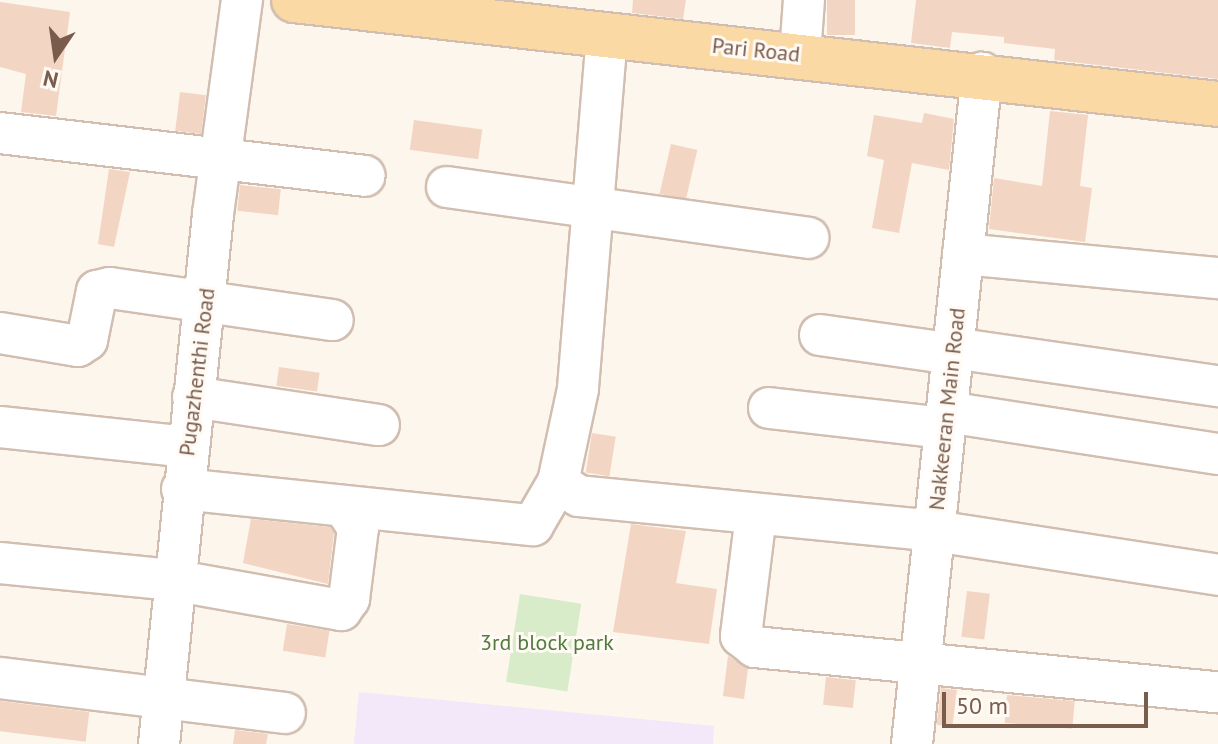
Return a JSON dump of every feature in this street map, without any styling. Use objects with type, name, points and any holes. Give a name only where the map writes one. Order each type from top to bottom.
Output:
[{"type":"main road","name":"Pari Road","points":[[294,0],[982,73],[1218,104]]},
{"type":"street","name":"Pugazhenthi Road","points":[[159,744],[182,489],[242,0]]},
{"type":"street","points":[[800,54],[804,0]]},
{"type":"street","points":[[182,489],[533,525],[558,482],[578,389],[607,35]]},
{"type":"street","name":"Nakkeeran Main Road","points":[[912,744],[982,73]]},
{"type":"street","points":[[0,133],[221,155],[364,176]]},
{"type":"street","points":[[447,187],[808,238]]},
{"type":"street","points":[[963,254],[1218,278]]},
{"type":"street","points":[[0,333],[78,346],[87,340],[94,296],[101,288],[333,320]]},
{"type":"street","points":[[820,335],[1218,386]]},
{"type":"street","points":[[193,397],[379,425]]},
{"type":"street","points":[[769,408],[946,420],[1218,454]]},
{"type":"street","points":[[0,427],[187,447]]},
{"type":"street","points":[[558,482],[579,496],[935,531],[1218,575]]},
{"type":"street","points":[[0,563],[172,580],[341,610],[347,605],[358,528],[345,508]]},
{"type":"street","points":[[756,515],[741,622],[746,643],[1218,692]]},
{"type":"street","points":[[0,678],[162,701],[285,713]]},
{"type":"shaded area","points":[[359,692],[714,726],[713,744],[354,744]]},
{"type":"green space","name":"3rd block park","points":[[520,594],[581,604],[567,692],[506,682]]},
{"type":"building","points":[[633,0],[686,0],[683,19],[632,13]]},
{"type":"building","points":[[827,0],[855,0],[855,35],[827,35]]},
{"type":"building","points":[[916,0],[1218,0],[1218,79],[1054,60],[1055,49],[1004,43],[1004,37],[952,32],[950,48],[911,43]]},
{"type":"building","points":[[0,2],[70,12],[56,116],[21,112],[26,74],[0,67]]},
{"type":"building","points":[[180,92],[206,95],[201,134],[175,131]]},
{"type":"building","points":[[1050,111],[1088,115],[1080,186],[1092,188],[1085,242],[989,229],[994,178],[1042,186]]},
{"type":"building","points":[[924,113],[954,119],[949,170],[912,163],[899,233],[872,228],[884,160],[867,156],[874,115],[922,123]]},
{"type":"building","points":[[414,120],[482,130],[478,159],[410,150]]},
{"type":"building","points":[[671,144],[697,150],[686,200],[660,194]]},
{"type":"building","points":[[109,169],[130,172],[114,247],[98,244]]},
{"type":"building","points":[[240,185],[281,189],[278,215],[237,211]]},
{"type":"building","points":[[279,367],[320,373],[317,392],[276,386]]},
{"type":"building","points":[[592,433],[616,437],[609,476],[586,473]]},
{"type":"building","points":[[251,519],[330,527],[334,533],[328,584],[243,563]]},
{"type":"building","points":[[631,524],[686,531],[676,583],[717,589],[709,644],[613,632]]},
{"type":"building","points":[[967,591],[990,594],[984,639],[961,637]]},
{"type":"building","points":[[287,624],[329,631],[325,657],[283,651]]},
{"type":"building","points":[[728,656],[748,668],[744,699],[723,696]]},
{"type":"building","points":[[826,677],[856,680],[853,708],[823,705]]},
{"type":"building","points":[[941,688],[957,690],[952,727],[936,725]]},
{"type":"building","points":[[1007,695],[1075,701],[1072,729],[1005,723]]},
{"type":"building","points":[[0,701],[89,712],[86,742],[0,731]]},
{"type":"building","points":[[235,730],[268,734],[266,744],[233,744]]}]
